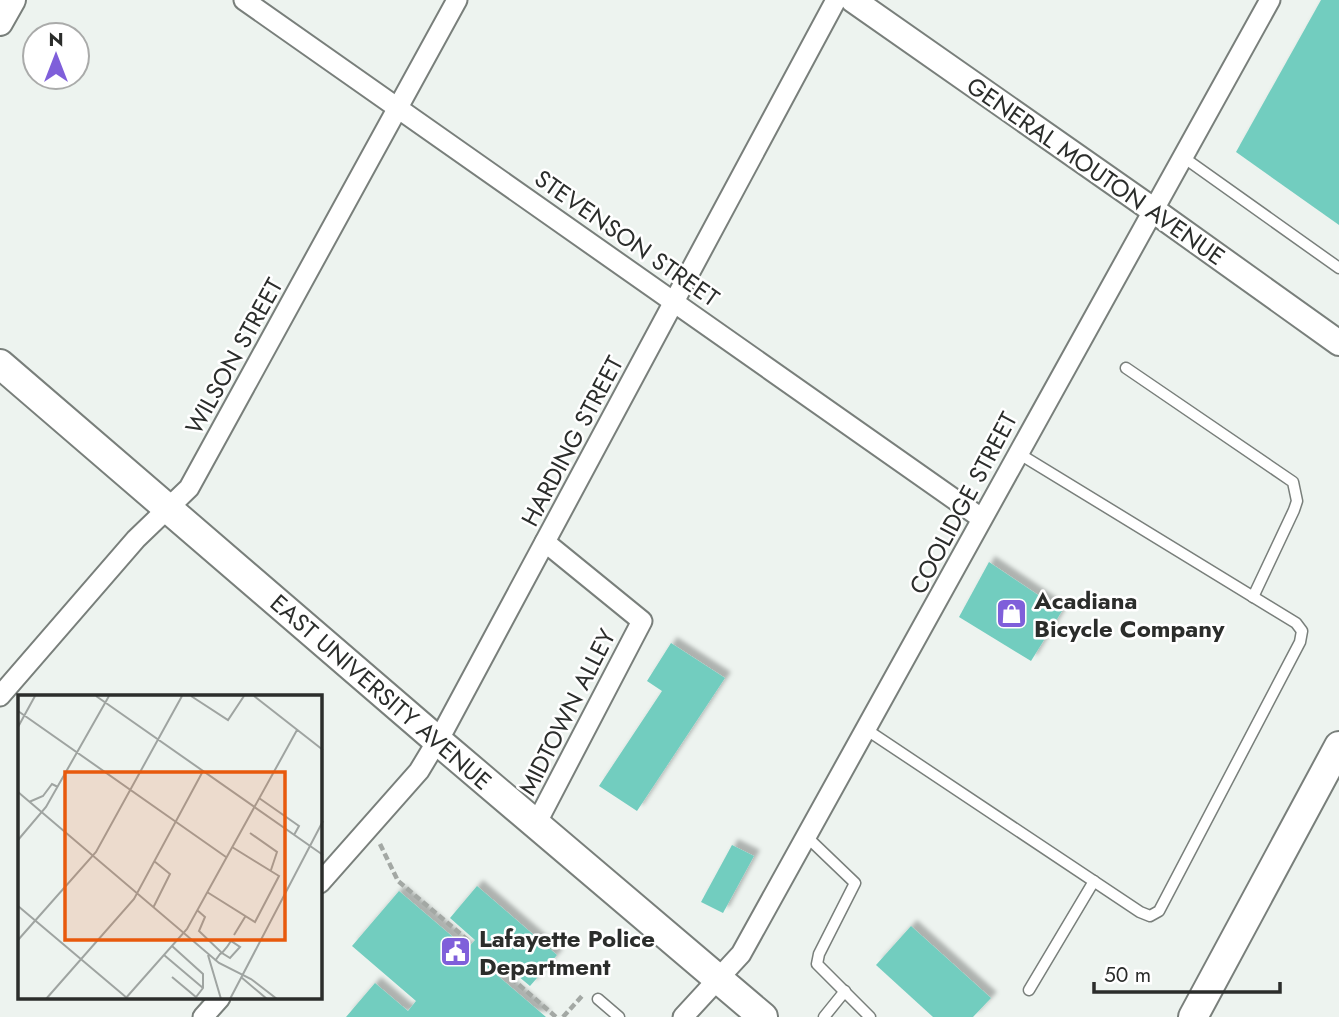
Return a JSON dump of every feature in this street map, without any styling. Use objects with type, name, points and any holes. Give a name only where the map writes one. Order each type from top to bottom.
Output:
[{"type":"main road","name":"EAST UNIVERSITY AVENUE","points":[[0,364],[763,1017]]},
{"type":"main road","points":[[1193,1017],[1339,746]]},
{"type":"street","points":[[0,23],[13,0]]},
{"type":"street","name":"STEVENSON STREET","points":[[244,0],[981,518]]},
{"type":"street","name":"WILSON STREET","points":[[0,695],[136,539],[189,488],[457,0]]},
{"type":"street","name":"HARDING STREET","points":[[322,881],[419,771],[438,741],[836,0]]},
{"type":"street","name":"GENERAL MOUTON AVENUE","points":[[853,0],[1339,344]]},
{"type":"street","name":"COOLIDGE STREET","points":[[683,1017],[741,954],[1270,0]]},
{"type":"street","name":"MIDTOWN ALLEY","points":[[536,824],[642,621],[545,542]]},
{"type":"street","points":[[203,1017],[218,1000]]},
{"type":"lane","points":[[1183,157],[1339,268]]},
{"type":"lane","points":[[1126,368],[1293,482],[1297,501],[1294,510],[1253,597]]},
{"type":"lane","points":[[867,730],[1140,912],[1150,916],[1159,911],[1300,642],[1302,631],[1296,623],[1017,453]]},
{"type":"lane","points":[[807,837],[855,883],[818,954],[817,964],[870,1017]]},
{"type":"lane","points":[[1029,990],[1094,881]]},
{"type":"lane","points":[[824,1017],[845,991]]},
{"type":"lane","points":[[598,999],[619,1017]]},
{"type":"path","points":[[371,826],[398,881],[470,942]]},
{"type":"path","points":[[503,971],[556,1017]]},
{"type":"path","points":[[564,1017],[588,990]]},
{"type":"building","points":[[1321,0],[1339,0],[1339,225],[1236,152]]},
{"type":"building","name":"Acadiana Bicycle Company","points":[[989,562],[1062,611],[1031,661],[959,617]]},
{"type":"building","points":[[671,643],[725,678],[637,811],[599,786],[662,691],[647,681]]},
{"type":"building","points":[[732,845],[754,856],[723,913],[701,902]]},
{"type":"building","name":"Lafayette Police Department","points":[[477,886],[557,955],[530,986],[506,966],[498,976],[546,1017],[346,1017],[375,983],[408,1011],[416,1001],[352,946],[399,891],[467,949],[475,940],[450,918]]},
{"type":"building","points":[[911,926],[991,998],[973,1017],[933,1017],[876,965]]},
{"type":"place","name":"Acadiana Bicycle Company","points":[[1011,614]]},
{"type":"place","name":"Lafayette Police Department","points":[[456,952]]}]
